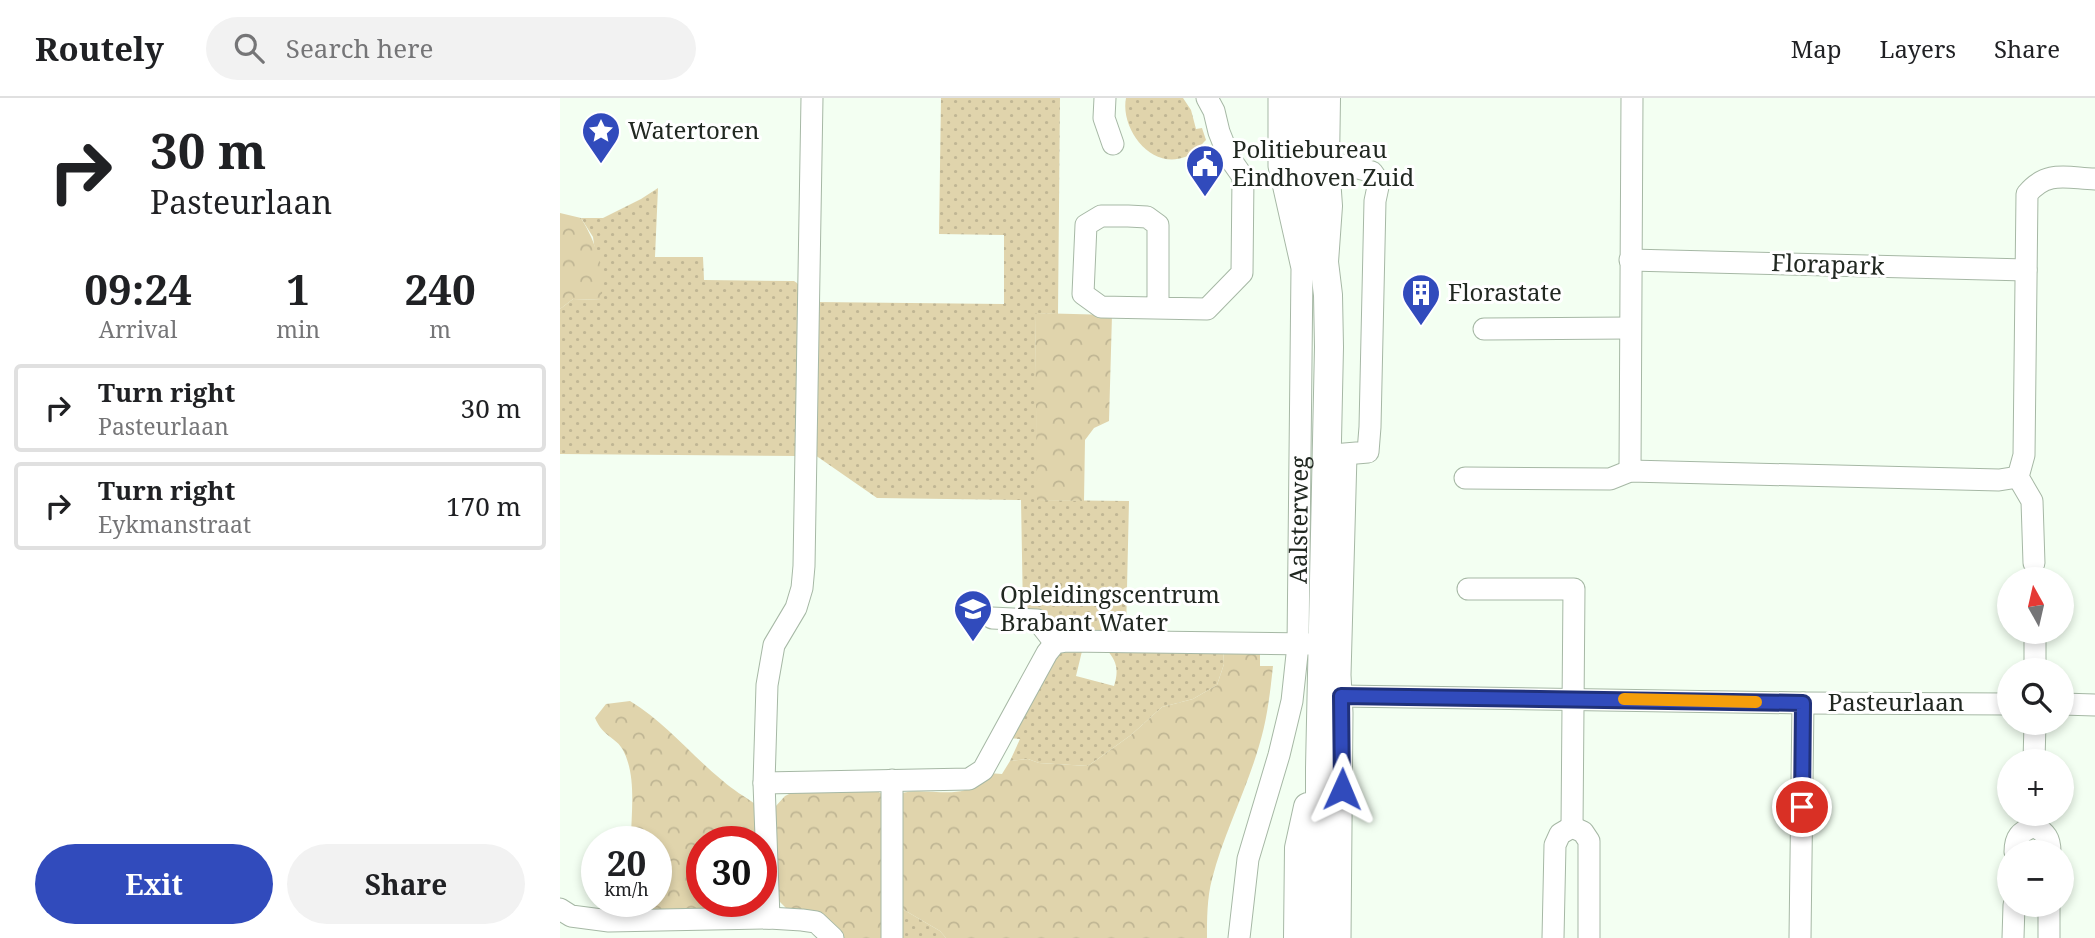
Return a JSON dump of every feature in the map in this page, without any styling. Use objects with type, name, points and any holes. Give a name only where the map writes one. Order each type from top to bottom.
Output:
[{"type":"main road","name":"Aalsterweg","points":[[1299,98],[1301,179],[1307,218],[1324,262]]},
{"type":"main road","name":"Aalsterweg","points":[[1320,938],[1320,768],[1311,645],[1336,455],[1324,262],[1328,206],[1325,164],[1326,98]]},
{"type":"main road","name":"Aalsterweg","points":[[1298,938],[1299,848],[1306,811],[1320,768]]},
{"type":"street","points":[[769,918],[764,783],[767,685],[774,645],[796,608],[802,588],[804,566],[812,98]]},
{"type":"street","points":[[1105,98],[1104,118],[1114,144]]},
{"type":"street","points":[[1158,308],[1158,225],[1147,217],[1101,216],[1086,225],[1083,294],[1101,307],[1207,309],[1242,274],[1243,177],[1229,157],[1207,98]]},
{"type":"street","name":"Aalsterweg","points":[[1239,938],[1248,859],[1292,701],[1311,645],[1302,268],[1279,166],[1279,98]]},
{"type":"street","points":[[1630,471],[1632,98]]},
{"type":"street","points":[[1325,164],[1351,166],[1372,172],[1379,182],[1375,201],[1368,452],[1336,455]]},
{"type":"street","points":[[2034,563],[2032,501],[2018,477],[2024,455],[2027,194],[2037,182],[2049,177],[2095,178]]},
{"type":"street","name":"Florapark","points":[[1630,260],[2026,270]]},
{"type":"street","points":[[1484,329],[1629,328]]},
{"type":"street","name":"Aalsterweg","points":[[1336,455],[1341,696],[1340,938]]},
{"type":"street","points":[[1465,478],[1610,479],[1630,471],[1999,480],[2018,477]]},
{"type":"street","points":[[1468,589],[1574,589],[1572,827]]},
{"type":"street","points":[[992,618],[1037,620],[1055,643]]},
{"type":"street","points":[[764,783],[969,779],[983,771],[1055,643],[1067,640],[1311,645]]},
{"type":"street","name":"Pasteurlaan","points":[[1341,696],[1997,704]]},
{"type":"street","points":[[1800,938],[1803,703]]},
{"type":"street","points":[[2074,704],[2095,705]]},
{"type":"street","points":[[892,780],[892,938]]},
{"type":"street","points":[[2016,840],[2027,826]]},
{"type":"street","points":[[1553,938],[1555,845],[1560,834],[1572,827]]},
{"type":"street","points":[[1572,827],[1583,832],[1589,841],[1589,938]]},
{"type":"street","points":[[560,909],[570,916],[609,929],[769,918],[816,922],[833,938]]},
{"type":"street","points":[[2013,938],[2014,917]]},
{"type":"street","points":[[2049,917],[2049,938]]},
{"type":"green space","points":[[941,98],[1060,98],[1058,314],[1035,313],[1038,500],[1129,501],[1126,632],[1066,631],[1042,611],[1023,612],[1021,500],[877,498],[815,455],[816,302],[1004,304],[1004,235],[939,234]]},
{"type":"green space","points":[[1126,98],[1183,98],[1191,110],[1196,129],[1202,128],[1206,140],[1185,157],[1161,158],[1140,144],[1133,134],[1125,110]]},
{"type":"green space","points":[[658,188],[655,257],[703,257],[704,280],[794,281],[800,288],[798,456],[560,454],[560,309],[573,299],[602,300],[593,237],[581,218],[603,218]]},
{"type":"green space","points":[[560,213],[581,218],[592,238],[602,278],[602,300],[573,299],[560,309]]},
{"type":"green space","points":[[1035,313],[1112,315],[1109,421],[1094,428],[1085,440],[1084,501],[1037,500]]},
{"type":"green space","points":[[1083,647],[1076,676],[1114,686],[1116,666],[1106,649],[1223,649],[1224,664],[1217,685],[1193,699],[1162,707],[1131,735],[1088,766],[1039,763],[1028,759],[1010,761],[1020,739],[1007,738],[1060,649]]},
{"type":"green space","points":[[1223,649],[1260,650],[1260,666],[1273,666],[1259,746],[1212,879],[1208,901],[1207,938],[946,938],[940,931],[899,907],[902,793],[965,790],[988,773],[1002,774],[1010,761],[1028,759],[1039,763],[1088,766],[1131,735],[1162,707],[1193,699],[1217,685],[1224,664]]},
{"type":"green space","points":[[630,701],[667,729],[711,771],[755,804],[755,826],[686,826],[686,911],[672,911],[672,826],[631,826],[632,795],[627,760],[620,746],[602,729],[595,718],[606,704]]},
{"type":"green space","points":[[876,790],[883,795],[885,938],[844,938],[840,931],[788,910],[777,899],[775,807],[793,792]]},
{"type":"green space","points":[[899,907],[940,931],[946,938],[898,938]]},
{"type":"slow traffic","points":[[1624,699],[1756,702]]},
{"type":"place","name":"Watertoren","points":[[601,165]]},
{"type":"place","name":"Politiebureau Eindhoven Zuid","points":[[1205,198]]},
{"type":"place","name":"Florastate","points":[[1421,327]]},
{"type":"place","name":"Opleidingscentrum Brabant Water","points":[[973,643]]},
{"type":"route","points":[[1342,789],[1341,696],[1803,703],[1802,807]]}]
